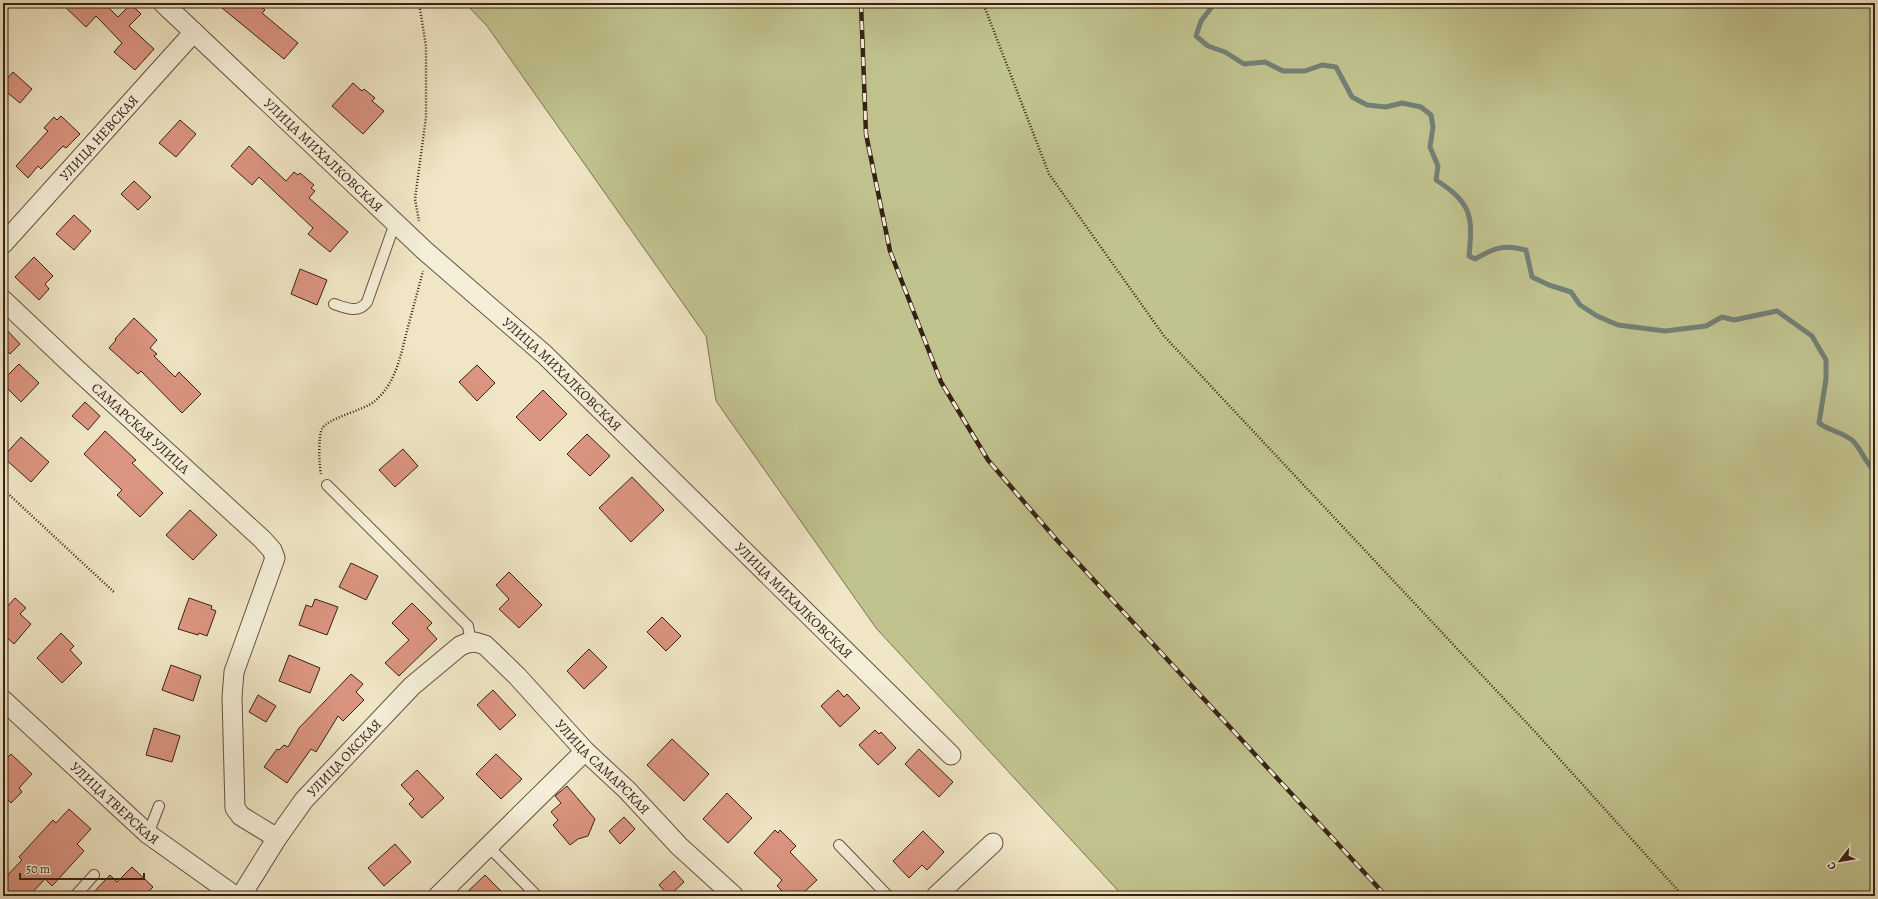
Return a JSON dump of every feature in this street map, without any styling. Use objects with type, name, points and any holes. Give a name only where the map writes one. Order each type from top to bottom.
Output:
[{"type":"street","name":"УЛИЦА МИХАЛКОВСКАЯ","points":[[163,3],[426,252],[545,355],[951,754]]},
{"type":"street","name":"УЛИЦА НЕВСКАЯ","points":[[3,244],[194,32]]},
{"type":"street","name":"САМАРСКАЯ УЛИЦА","points":[[3,300],[262,539],[272,550],[275,558],[234,672],[232,697],[235,808],[241,816],[277,838]]},
{"type":"street","name":"УЛИЦА САМАРСКАЯ","points":[[471,642],[479,642],[485,645],[522,681],[585,750],[627,790],[679,846],[734,896]]},
{"type":"street","name":"УЛИЦА ОКСКАЯ","points":[[241,896],[277,838],[304,800],[412,686],[460,646],[471,642]]},
{"type":"street","name":"УЛИЦА ТВЕРСКАЯ","points":[[3,700],[148,834],[235,896]]},
{"type":"street","points":[[438,896],[585,750]]},
{"type":"street","points":[[936,896],[993,843]]},
{"type":"lane","points":[[334,304],[354,310],[360,308],[367,302],[395,223]]},
{"type":"lane","points":[[327,485],[468,626],[471,642]]},
{"type":"lane","points":[[148,834],[159,806]]},
{"type":"lane","points":[[839,844],[888,896]]},
{"type":"lane","points":[[489,847],[537,896]]},
{"type":"lane","points":[[75,896],[94,876]]},
{"type":"path","points":[[327,485],[320,468],[321,429],[328,422],[361,410],[370,404],[389,385],[396,370],[426,252],[415,199],[426,117],[426,46],[418,3]]},
{"type":"path","points":[[983,3],[1049,174],[1164,336],[1538,735],[1683,896]]},
{"type":"path","points":[[3,489],[114,592]]},
{"type":"green space","points":[[465,3],[1875,3],[1875,896],[1123,896],[876,628],[716,401],[706,336],[487,26]]},
{"type":"building","points":[[61,3],[108,3],[106,5],[118,17],[131,4],[141,14],[129,26],[154,49],[135,70],[114,52],[122,43],[96,16],[86,27]]},
{"type":"building","points":[[216,3],[257,3],[265,10],[262,13],[298,43],[284,59]]},
{"type":"building","points":[[13,72],[32,89],[20,103],[3,89],[3,83]]},
{"type":"building","points":[[353,83],[362,91],[364,89],[375,98],[372,101],[384,111],[363,134],[332,106]]},
{"type":"building","points":[[61,116],[80,134],[66,148],[63,146],[41,169],[38,166],[28,178],[16,166],[48,131],[44,128],[54,117],[57,120]]},
{"type":"building","points":[[180,120],[196,134],[176,157],[159,143]]},
{"type":"building","points":[[249,146],[286,181],[294,172],[298,175],[300,173],[314,185],[311,188],[315,191],[309,198],[348,232],[330,252],[308,234],[313,228],[259,177],[252,185],[231,166]]},
{"type":"building","points":[[134,181],[151,197],[138,210],[121,194]]},
{"type":"building","points":[[74,215],[91,231],[74,250],[56,234]]},
{"type":"building","points":[[34,257],[53,276],[45,284],[49,289],[39,300],[15,277]]},
{"type":"building","points":[[300,269],[327,280],[317,305],[291,294]]},
{"type":"building","points":[[134,318],[157,340],[150,348],[157,354],[154,356],[175,377],[179,372],[201,394],[182,413],[141,371],[138,374],[109,348]]},
{"type":"building","points":[[3,326],[20,344],[10,354],[3,347]]},
{"type":"building","points":[[19,364],[39,383],[21,402],[3,384],[3,380]]},
{"type":"building","points":[[477,365],[495,383],[477,401],[459,382]]},
{"type":"building","points":[[543,390],[567,414],[540,441],[516,417]]},
{"type":"building","points":[[85,402],[100,416],[88,430],[72,416]]},
{"type":"building","points":[[105,431],[136,460],[132,463],[163,493],[140,517],[117,495],[122,490],[84,454]]},
{"type":"building","points":[[587,434],[610,456],[590,476],[567,454]]},
{"type":"building","points":[[21,437],[49,462],[31,482],[3,457]]},
{"type":"building","points":[[403,449],[418,466],[395,487],[379,470]]},
{"type":"building","points":[[632,477],[664,510],[631,542],[599,508]]},
{"type":"building","points":[[190,510],[217,535],[193,560],[166,535]]},
{"type":"building","points":[[351,563],[378,576],[366,600],[339,587]]},
{"type":"building","points":[[509,572],[542,605],[519,628],[499,609],[509,599],[496,585]]},
{"type":"building","points":[[15,598],[26,608],[20,614],[31,624],[14,644],[3,634],[3,611]]},
{"type":"building","points":[[189,598],[212,606],[211,609],[216,611],[207,636],[178,629]]},
{"type":"building","points":[[315,599],[338,607],[327,635],[299,625],[306,605],[312,607]]},
{"type":"building","points":[[412,603],[432,623],[427,628],[437,639],[399,676],[385,663],[409,640],[392,623]]},
{"type":"building","points":[[662,617],[681,636],[666,651],[647,632]]},
{"type":"building","points":[[61,633],[74,646],[70,650],[82,663],[62,683],[37,658]]},
{"type":"building","points":[[589,649],[607,667],[584,689],[567,671]]},
{"type":"building","points":[[289,655],[320,668],[310,693],[279,681]]},
{"type":"building","points":[[171,665],[201,676],[193,701],[162,690]]},
{"type":"building","points":[[351,674],[363,684],[356,692],[364,700],[343,721],[338,716],[316,752],[311,749],[287,783],[264,767],[277,749],[279,750],[284,745],[288,747],[299,728]]},
{"type":"building","points":[[493,690],[516,715],[500,730],[477,705]]},
{"type":"building","points":[[838,690],[844,697],[847,694],[860,708],[840,727],[821,706]]},
{"type":"building","points":[[258,695],[276,706],[266,722],[249,712]]},
{"type":"building","points":[[154,728],[180,736],[172,762],[146,755]]},
{"type":"building","points":[[875,730],[879,734],[881,732],[896,748],[878,765],[859,745]]},
{"type":"building","points":[[672,739],[709,774],[684,801],[647,765]]},
{"type":"building","points":[[919,749],[953,782],[939,797],[905,764]]},
{"type":"building","points":[[11,754],[32,774],[19,788],[22,792],[11,803],[3,795],[3,762]]},
{"type":"building","points":[[496,754],[522,779],[501,799],[476,774]]},
{"type":"building","points":[[417,770],[444,798],[422,818],[409,804],[414,799],[401,785]]},
{"type":"building","points":[[567,786],[595,819],[588,836],[578,839],[570,845],[553,825],[558,820],[551,812],[561,803],[555,796]]},
{"type":"building","points":[[727,793],[752,818],[728,843],[703,819]]},
{"type":"building","points":[[69,809],[91,829],[77,844],[84,851],[52,886],[45,879],[29,896],[3,896],[3,880],[22,860],[19,857],[53,820],[56,823]]},
{"type":"building","points":[[624,817],[635,829],[620,844],[609,831]]},
{"type":"building","points":[[775,830],[778,833],[780,830],[796,846],[790,852],[817,880],[800,896],[787,896],[777,886],[782,880],[754,853]]},
{"type":"building","points":[[923,831],[944,852],[927,870],[922,865],[909,878],[893,861]]},
{"type":"building","points":[[395,844],[411,862],[384,886],[368,868]]},
{"type":"building","points":[[132,867],[153,887],[144,896],[90,896],[110,875],[117,882]]},
{"type":"building","points":[[674,871],[684,882],[669,896],[659,885]]},
{"type":"building","points":[[485,875],[506,896],[463,896]]},
{"type":"waterway","points":[[1215,3],[1201,21],[1196,36],[1208,46],[1225,52],[1244,64],[1265,62],[1283,71],[1305,71],[1322,65],[1336,67],[1352,97],[1367,105],[1386,107],[1402,103],[1421,107],[1431,115],[1433,127],[1430,147],[1438,166],[1436,180],[1457,196],[1468,212],[1471,230],[1469,256],[1475,259],[1488,252],[1505,247],[1526,250],[1532,277],[1549,285],[1571,292],[1580,305],[1597,316],[1618,325],[1665,331],[1706,326],[1722,317],[1734,320],[1777,311],[1812,336],[1826,360],[1826,379],[1819,423],[1853,441],[1875,471]]},
{"type":"railway","points":[[861,3],[866,134],[890,251],[941,382],[988,460],[1055,538],[1386,896]]}]
